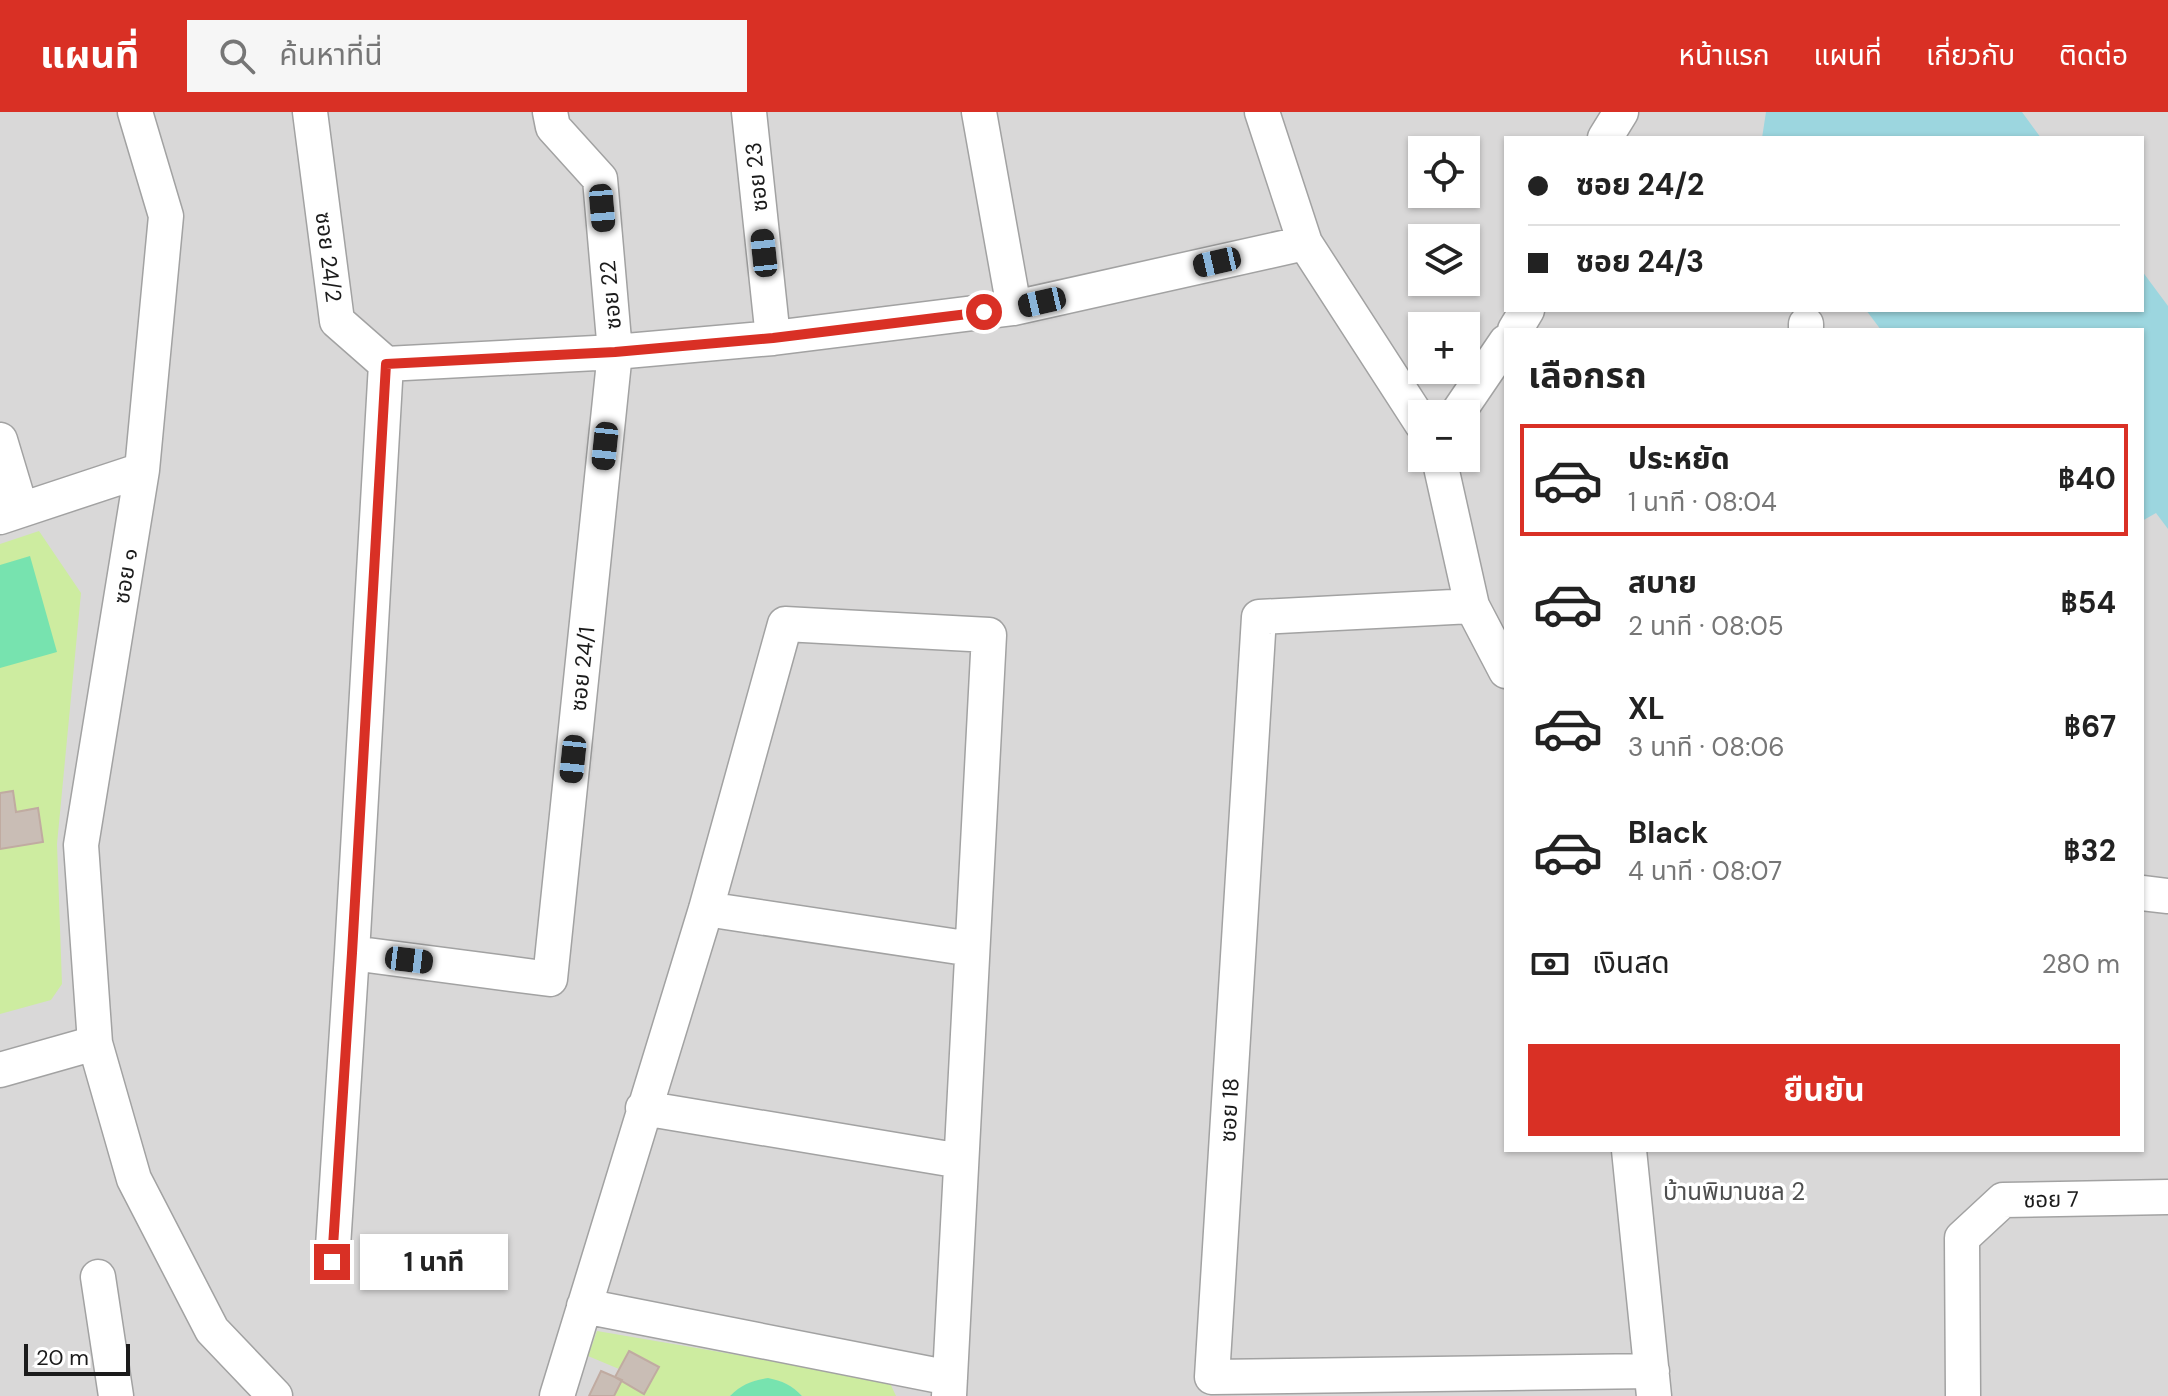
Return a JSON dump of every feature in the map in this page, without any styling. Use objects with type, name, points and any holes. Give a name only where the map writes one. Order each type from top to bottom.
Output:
[{"type":"street","name":"ซอย ๑","points":[[135,112],[166,216],[142,470],[81,845],[95,1043],[134,1179],[212,1330],[275,1396]]},
{"type":"street","name":"ซอย 24/2","points":[[310,112],[337,321],[386,364]]},
{"type":"street","name":"ซอย 22","points":[[550,112],[553,127],[600,179],[615,352]]},
{"type":"street","name":"ซอย 23","points":[[749,112],[773,338]]},
{"type":"street","points":[[979,112],[1014,308]]},
{"type":"street","points":[[1262,112],[1305,243],[1408,402]]},
{"type":"street","points":[[332,1262],[386,364],[615,352],[773,338],[1014,308],[1305,243]]},
{"type":"street","points":[[1467,400],[1504,345]]},
{"type":"street","name":"ซอย 24/1","points":[[352,953],[550,979],[615,352]]},
{"type":"street","points":[[0,440],[11,513],[142,470]]},
{"type":"street","points":[[1442,472],[1472,606],[1504,667]]},
{"type":"street","name":"ซอย 18","points":[[1472,606],[1259,617],[1212,1377],[1653,1384]]},
{"type":"street","points":[[557,1396],[643,1108],[706,909],[785,624],[989,635],[949,1387],[584,1306]]},
{"type":"street","points":[[2144,893],[2168,896]]},
{"type":"street","points":[[706,909],[972,949]]},
{"type":"street","points":[[0,1070],[95,1043]]},
{"type":"street","points":[[643,1108],[961,1161]]},
{"type":"street","points":[[1629,1152],[1653,1384]]},
{"type":"street","name":"ซอย 7","points":[[1963,1396],[1962,1238],[2003,1200],[2168,1197]]},
{"type":"street","points":[[98,1277],[116,1396]]},
{"type":"shaded area","points":[[0,112],[2168,112],[2168,1396],[0,1396]]},
{"type":"green space","points":[[39,531],[81,593],[57,844],[62,984],[51,1000],[0,1014],[0,544]]},
{"type":"green space","points":[[30,556],[57,652],[0,668],[0,565]]},
{"type":"green space","points":[[597,1331],[889,1381],[896,1396],[802,1396],[785,1383],[766,1380],[748,1384],[730,1396],[614,1396],[622,1380],[644,1394],[659,1366],[630,1351],[619,1369],[588,1356]]},
{"type":"green space","points":[[768,1378],[786,1384],[802,1396],[730,1396],[748,1384]]},
{"type":"water","points":[[1766,112],[2022,112],[2040,136],[1762,136]]},
{"type":"water","points":[[2144,274],[2168,306],[2168,529],[2156,513],[2144,520],[2144,328],[1880,328],[1868,312],[2144,312]]},
{"type":"building","points":[[13,791],[16,812],[38,808],[43,842],[0,849],[0,793]]},
{"type":"building","points":[[629,1351],[659,1367],[644,1394],[615,1377]]},
{"type":"building","points":[[601,1371],[622,1380],[614,1396],[589,1396]]},
{"type":"district","name":"บ้านพิมานชล 2","points":[[1734,1192]]},
{"type":"route","points":[[332,1262],[386,364],[615,352],[773,338],[984,312]]}]
